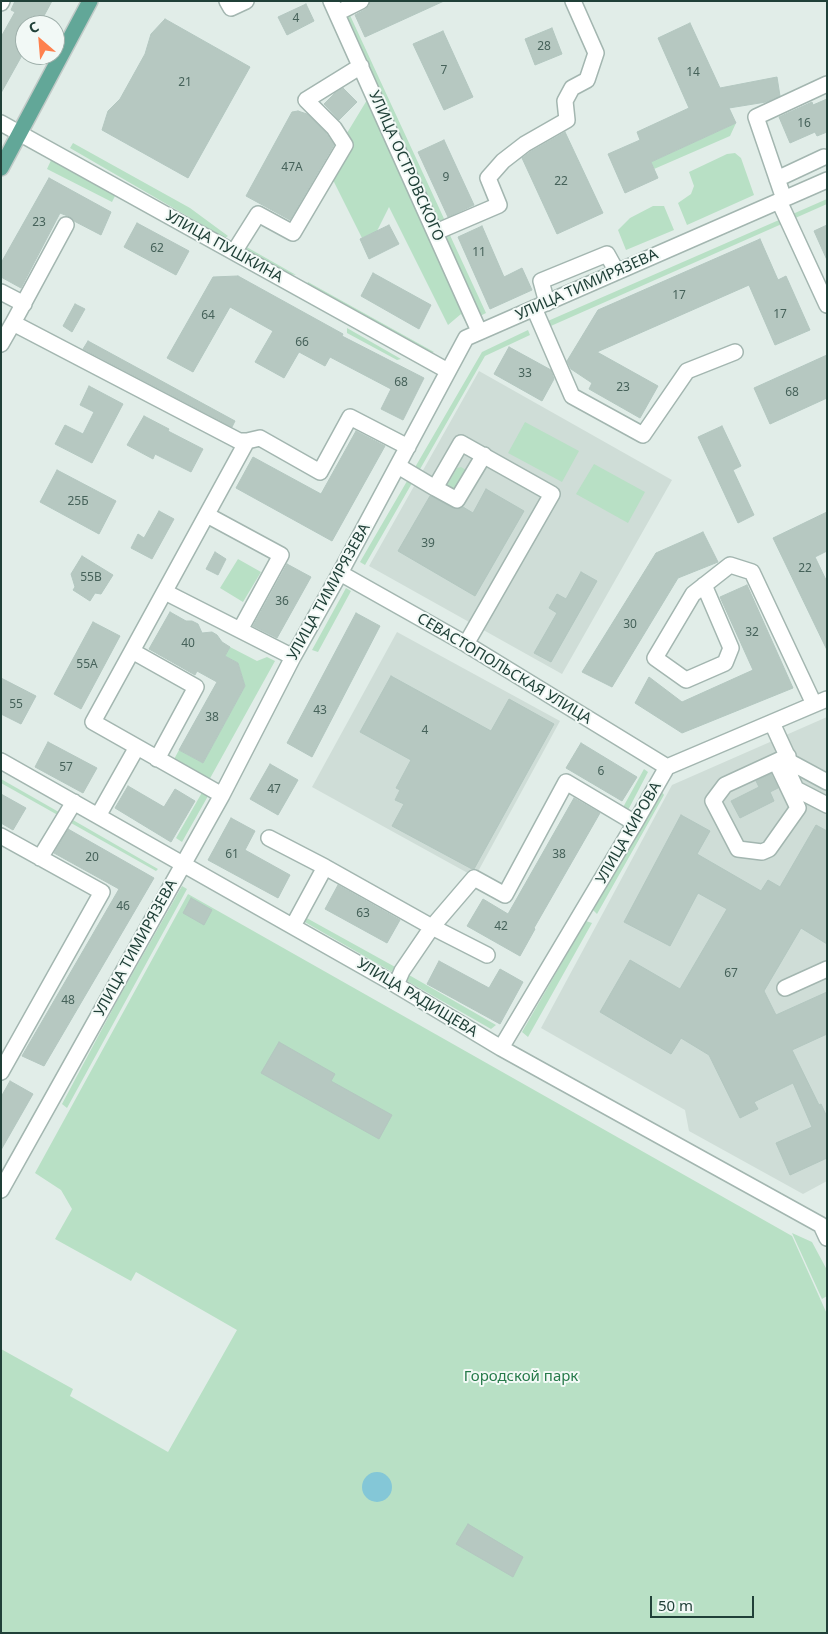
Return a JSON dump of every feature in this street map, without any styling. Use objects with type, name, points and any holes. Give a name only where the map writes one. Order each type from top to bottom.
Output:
[{"type":"main road","points":[[1,168],[20,134],[84,3]]},
{"type":"street","points":[[227,1],[230,8],[246,1]]},
{"type":"street","points":[[334,7],[361,1]]},
{"type":"street","points":[[436,232],[499,205],[488,178],[503,161],[525,144],[567,120],[565,101],[572,88],[586,80],[596,53],[573,1]]},
{"type":"street","name":"УЛИЦА ОСТРОВСКОГО","points":[[334,7],[479,332]]},
{"type":"street","points":[[234,252],[258,214],[293,233],[345,145],[334,128],[306,100],[361,66]]},
{"type":"street","points":[[827,84],[756,117],[777,179],[782,200],[827,305]]},
{"type":"street","name":"УЛИЦА ПУШКИНА","points":[[1,123],[448,371]]},
{"type":"street","points":[[777,179],[824,158]]},
{"type":"street","name":"УЛИЦА ТИМИРЯЗЕВА","points":[[1,1190],[222,795],[293,657],[466,338],[827,180]]},
{"type":"street","points":[[1,344],[66,225]]},
{"type":"street","points":[[617,272],[607,254],[541,281],[540,305],[572,396],[643,436],[687,371],[735,352]]},
{"type":"street","points":[[1,292],[24,304]]},
{"type":"street","points":[[13,323],[239,441],[260,438],[320,472],[350,417],[408,446]]},
{"type":"street","points":[[222,795],[93,722],[247,441]]},
{"type":"street","points":[[436,488],[461,443],[552,494],[466,644]]},
{"type":"street","points":[[398,466],[457,500],[484,456]]},
{"type":"street","points":[[207,515],[281,555],[240,630]]},
{"type":"street","points":[[704,585],[731,648],[725,663],[686,680],[656,658],[693,594],[704,585],[730,565],[752,572],[820,702]]},
{"type":"street","name":"СЕВАСТОПОЛЬСКАЯ УЛИЦА","points":[[340,573],[466,644],[667,766]]},
{"type":"street","points":[[165,592],[293,657]]},
{"type":"street","points":[[132,651],[196,687],[157,758]]},
{"type":"street","name":"УЛИЦА КИРОВА","points":[[501,1048],[667,766],[820,702]]},
{"type":"street","points":[[772,723],[782,759],[798,808],[769,849],[762,852],[738,849],[713,801],[725,785],[782,759],[827,782]]},
{"type":"street","points":[[98,816],[136,747]]},
{"type":"street","points":[[782,759],[796,788],[827,805]]},
{"type":"street","name":"УЛИЦА РАДИЩЕВА","points":[[1,761],[396,985],[501,1048],[821,1225],[827,1238]]},
{"type":"street","points":[[396,985],[402,971],[432,927],[474,878],[505,895],[566,782],[635,823]]},
{"type":"street","points":[[40,858],[74,802]]},
{"type":"street","points":[[1,836],[102,892],[1,1072]]},
{"type":"street","points":[[269,838],[432,927],[487,954]]},
{"type":"street","points":[[293,926],[325,867]]},
{"type":"street","points":[[785,988],[827,969]]},
{"type":"shaded area","points":[[479,371],[672,480],[562,674],[369,566]]},
{"type":"shaded area","points":[[397,632],[560,721],[475,877],[312,787]]},
{"type":"shaded area","points":[[827,717],[827,1181],[803,1194],[689,1131],[685,1110],[541,1028],[672,785]]},
{"type":"green space","points":[[348,11],[446,223],[438,226],[342,14]]},
{"type":"green space","points":[[367,100],[469,315],[466,323],[461,314],[448,325],[389,207],[377,231],[362,238],[333,180],[350,142],[347,133]]},
{"type":"green space","points":[[736,123],[730,136],[654,169],[651,162]]},
{"type":"green space","points":[[73,143],[190,208],[228,236],[225,238],[70,148]]},
{"type":"green space","points":[[735,153],[741,158],[754,195],[687,225],[678,203],[691,194],[694,186],[689,172],[727,154]]},
{"type":"green space","points":[[52,158],[116,194],[112,202],[47,169]]},
{"type":"green space","points":[[827,199],[827,204],[544,329],[541,324]]},
{"type":"green space","points":[[653,206],[664,206],[674,230],[626,250],[618,230],[630,218]]},
{"type":"green space","points":[[448,231],[486,313],[478,317],[442,234]]},
{"type":"green space","points":[[243,245],[296,275],[283,273],[240,249]]},
{"type":"green space","points":[[308,282],[434,352],[427,355],[305,287]]},
{"type":"green space","points":[[347,328],[401,359],[397,360],[347,333]]},
{"type":"green space","points":[[528,330],[530,335],[485,356],[365,565],[360,562],[482,352]]},
{"type":"green space","points":[[525,422],[579,451],[562,482],[508,453]]},
{"type":"green space","points":[[594,464],[645,492],[628,523],[576,494]]},
{"type":"green space","points":[[461,467],[468,474],[456,493],[446,487],[457,468]]},
{"type":"green space","points":[[238,559],[261,572],[243,602],[220,588]]},
{"type":"green space","points":[[346,588],[351,591],[318,652],[312,650]]},
{"type":"green space","points":[[230,647],[257,661],[267,657],[275,661],[208,782],[172,763],[179,750],[203,763],[245,686],[238,663],[225,656]]},
{"type":"green space","points":[[644,769],[648,772],[626,814],[621,811]]},
{"type":"green space","points":[[1,779],[64,815],[63,818],[1,783]]},
{"type":"green space","points":[[204,789],[208,796],[182,842],[176,838]]},
{"type":"green space","points":[[662,792],[664,795],[597,914],[593,910]]},
{"type":"green space","points":[[66,816],[158,869],[156,871],[64,819]]},
{"type":"green space","points":[[182,886],[187,889],[67,1108],[62,1104]]},
{"type":"green space","name":"Городской парк","points":[[188,894],[792,1236],[827,1314],[827,1633],[1,1633],[1,1349],[73,1389],[70,1396],[168,1452],[237,1330],[136,1272],[131,1281],[55,1239],[72,1209],[61,1190],[35,1173]]},
{"type":"green space","points":[[303,916],[397,968],[392,972],[303,921]]},
{"type":"green space","points":[[586,921],[592,923],[528,1037],[522,1032]]},
{"type":"green space","points":[[402,971],[496,1025],[491,1029],[400,977]]},
{"type":"green space","points":[[792,1233],[812,1242],[827,1270],[827,1296],[822,1299]]},
{"type":"water","points":[[377,1472],[383,1473],[391,1481],[391,1493],[383,1501],[377,1502],[371,1501],[363,1493],[362,1487],[363,1481],[371,1473]]},
{"type":"building","points":[[15,1],[52,1],[44,15],[15,15],[15,65],[17,65],[1,93],[1,37],[15,12],[11,10]]},
{"type":"building","points":[[370,1],[444,1],[365,37],[355,15],[366,9]]},
{"type":"building","points":[[306,4],[314,21],[287,35],[278,17]]},
{"type":"building","points":[[165,19],[250,67],[188,178],[102,130],[108,111],[120,99],[145,54],[151,34]]},
{"type":"building","points":[[690,23],[720,88],[777,77],[780,96],[766,102],[729,108],[736,123],[651,162],[658,178],[625,193],[608,154],[640,140],[637,132],[689,108],[658,38]]},
{"type":"building","points":[[552,28],[562,54],[535,65],[525,39]]},
{"type":"building","points":[[443,31],[473,97],[444,110],[413,44]]},
{"type":"building","points":[[343,88],[357,102],[339,120],[324,104]]},
{"type":"building","points":[[827,99],[827,132],[817,136],[815,132],[790,143],[779,117],[812,102],[813,105]]},
{"type":"building","points":[[298,111],[307,114],[326,133],[334,145],[290,220],[246,196],[292,112]]},
{"type":"building","points":[[565,132],[603,213],[557,234],[522,158]]},
{"type":"building","points":[[444,140],[474,205],[448,217],[418,152]]},
{"type":"building","points":[[49,178],[111,212],[101,235],[60,213],[21,288],[1,277],[1,263]]},
{"type":"building","points":[[137,223],[189,251],[176,275],[124,247]]},
{"type":"building","points":[[389,225],[399,244],[369,259],[360,239]]},
{"type":"building","points":[[827,225],[827,260],[814,231]]},
{"type":"building","points":[[482,226],[504,277],[522,268],[532,290],[490,309],[458,237]]},
{"type":"building","points":[[760,239],[778,280],[786,276],[810,330],[775,345],[749,285],[597,352],[658,386],[640,418],[589,389],[592,383],[571,369],[567,361],[598,310]]},
{"type":"building","points":[[373,273],[431,305],[419,329],[361,296]]},
{"type":"building","points":[[238,276],[343,334],[342,336],[424,378],[403,420],[381,409],[391,389],[330,357],[325,366],[299,352],[284,378],[255,362],[273,331],[230,307],[193,372],[167,358],[213,277]]},
{"type":"building","points":[[75,304],[85,309],[72,332],[63,326]]},
{"type":"building","points":[[88,341],[235,421],[232,427],[83,349]]},
{"type":"building","points":[[509,347],[551,370],[554,379],[542,401],[494,374]]},
{"type":"building","points":[[827,355],[827,398],[770,424],[754,388]]},
{"type":"building","points":[[89,386],[123,404],[92,463],[55,444],[65,425],[83,434],[94,412],[80,405]]},
{"type":"building","points":[[144,416],[203,449],[191,472],[155,454],[153,459],[127,445]]},
{"type":"building","points":[[722,426],[741,466],[733,470],[754,515],[738,523],[698,437]]},
{"type":"building","points":[[356,431],[385,446],[332,541],[236,488],[253,457],[321,494]]},
{"type":"building","points":[[57,470],[116,501],[99,534],[40,502]]},
{"type":"building","points":[[486,489],[524,511],[475,596],[398,551],[430,496],[453,508],[463,507],[473,513]]},
{"type":"building","points":[[159,511],[174,519],[152,559],[131,548],[138,534],[144,538]]},
{"type":"building","points":[[827,512],[827,551],[815,557],[827,582],[827,650],[773,538]]},
{"type":"building","points":[[703,532],[718,562],[678,578],[612,687],[582,672],[656,553]]},
{"type":"building","points":[[215,552],[226,559],[218,575],[206,569]]},
{"type":"building","points":[[82,556],[113,575],[101,594],[95,593],[90,601],[73,590],[75,587],[71,574]]},
{"type":"building","points":[[287,564],[311,577],[277,638],[253,626]]},
{"type":"building","points":[[581,572],[597,581],[551,662],[534,653],[557,613],[549,608],[557,594],[566,599]]},
{"type":"building","points":[[747,585],[793,688],[682,733],[635,703],[649,677],[682,702],[753,670],[720,597]]},
{"type":"building","points":[[170,612],[186,621],[198,624],[202,633],[212,632],[230,647],[225,656],[238,663],[245,686],[203,763],[179,750],[217,682],[197,671],[195,675],[149,649]]},
{"type":"building","points":[[356,613],[380,626],[312,757],[287,743]]},
{"type":"building","points":[[93,622],[120,636],[81,709],[54,694]]},
{"type":"building","points":[[391,676],[491,731],[509,699],[554,724],[474,869],[392,826],[404,804],[395,800],[400,790],[396,788],[411,760],[360,732]]},
{"type":"building","points":[[1,678],[36,696],[21,724],[1,714]]},
{"type":"building","points":[[48,742],[97,768],[83,793],[35,767]]},
{"type":"building","points":[[581,743],[637,777],[622,801],[566,768]]},
{"type":"building","points":[[270,764],[298,780],[278,815],[250,799]]},
{"type":"building","points":[[771,774],[778,788],[770,792],[774,801],[740,818],[731,801],[759,787],[756,781]]},
{"type":"building","points":[[128,786],[164,807],[175,789],[195,801],[171,842],[115,808]]},
{"type":"building","points":[[1,794],[26,808],[13,830],[1,823]]},
{"type":"building","points":[[574,798],[600,813],[520,956],[467,926],[483,899],[508,914]]},
{"type":"building","points":[[681,815],[710,831],[697,854],[761,891],[768,880],[780,887],[816,825],[827,831],[827,944],[801,928],[764,991],[776,1015],[827,992],[827,1034],[792,1050],[819,1105],[821,1104],[827,1117],[827,1158],[790,1175],[776,1143],[812,1127],[793,1083],[754,1102],[758,1109],[740,1118],[709,1055],[681,1038],[671,1054],[600,1012],[630,960],[680,989],[727,909],[698,893],[670,946],[624,922]]},
{"type":"building","points":[[231,818],[255,831],[245,850],[290,875],[278,898],[208,860]]},
{"type":"building","points":[[68,829],[154,878],[44,1066],[22,1056],[119,889],[54,853]]},
{"type":"building","points":[[338,885],[400,920],[387,943],[325,909]]},
{"type":"building","points":[[191,898],[212,910],[204,925],[183,913]]},
{"type":"building","points":[[439,961],[489,988],[500,969],[523,982],[500,1024],[427,984]]},
{"type":"building","points":[[279,1042],[335,1074],[331,1081],[392,1115],[379,1139],[261,1073]]},
{"type":"building","points":[[10,1081],[33,1094],[1,1150],[1,1097]]},
{"type":"building","points":[[468,1524],[523,1557],[513,1577],[456,1544]]}]
